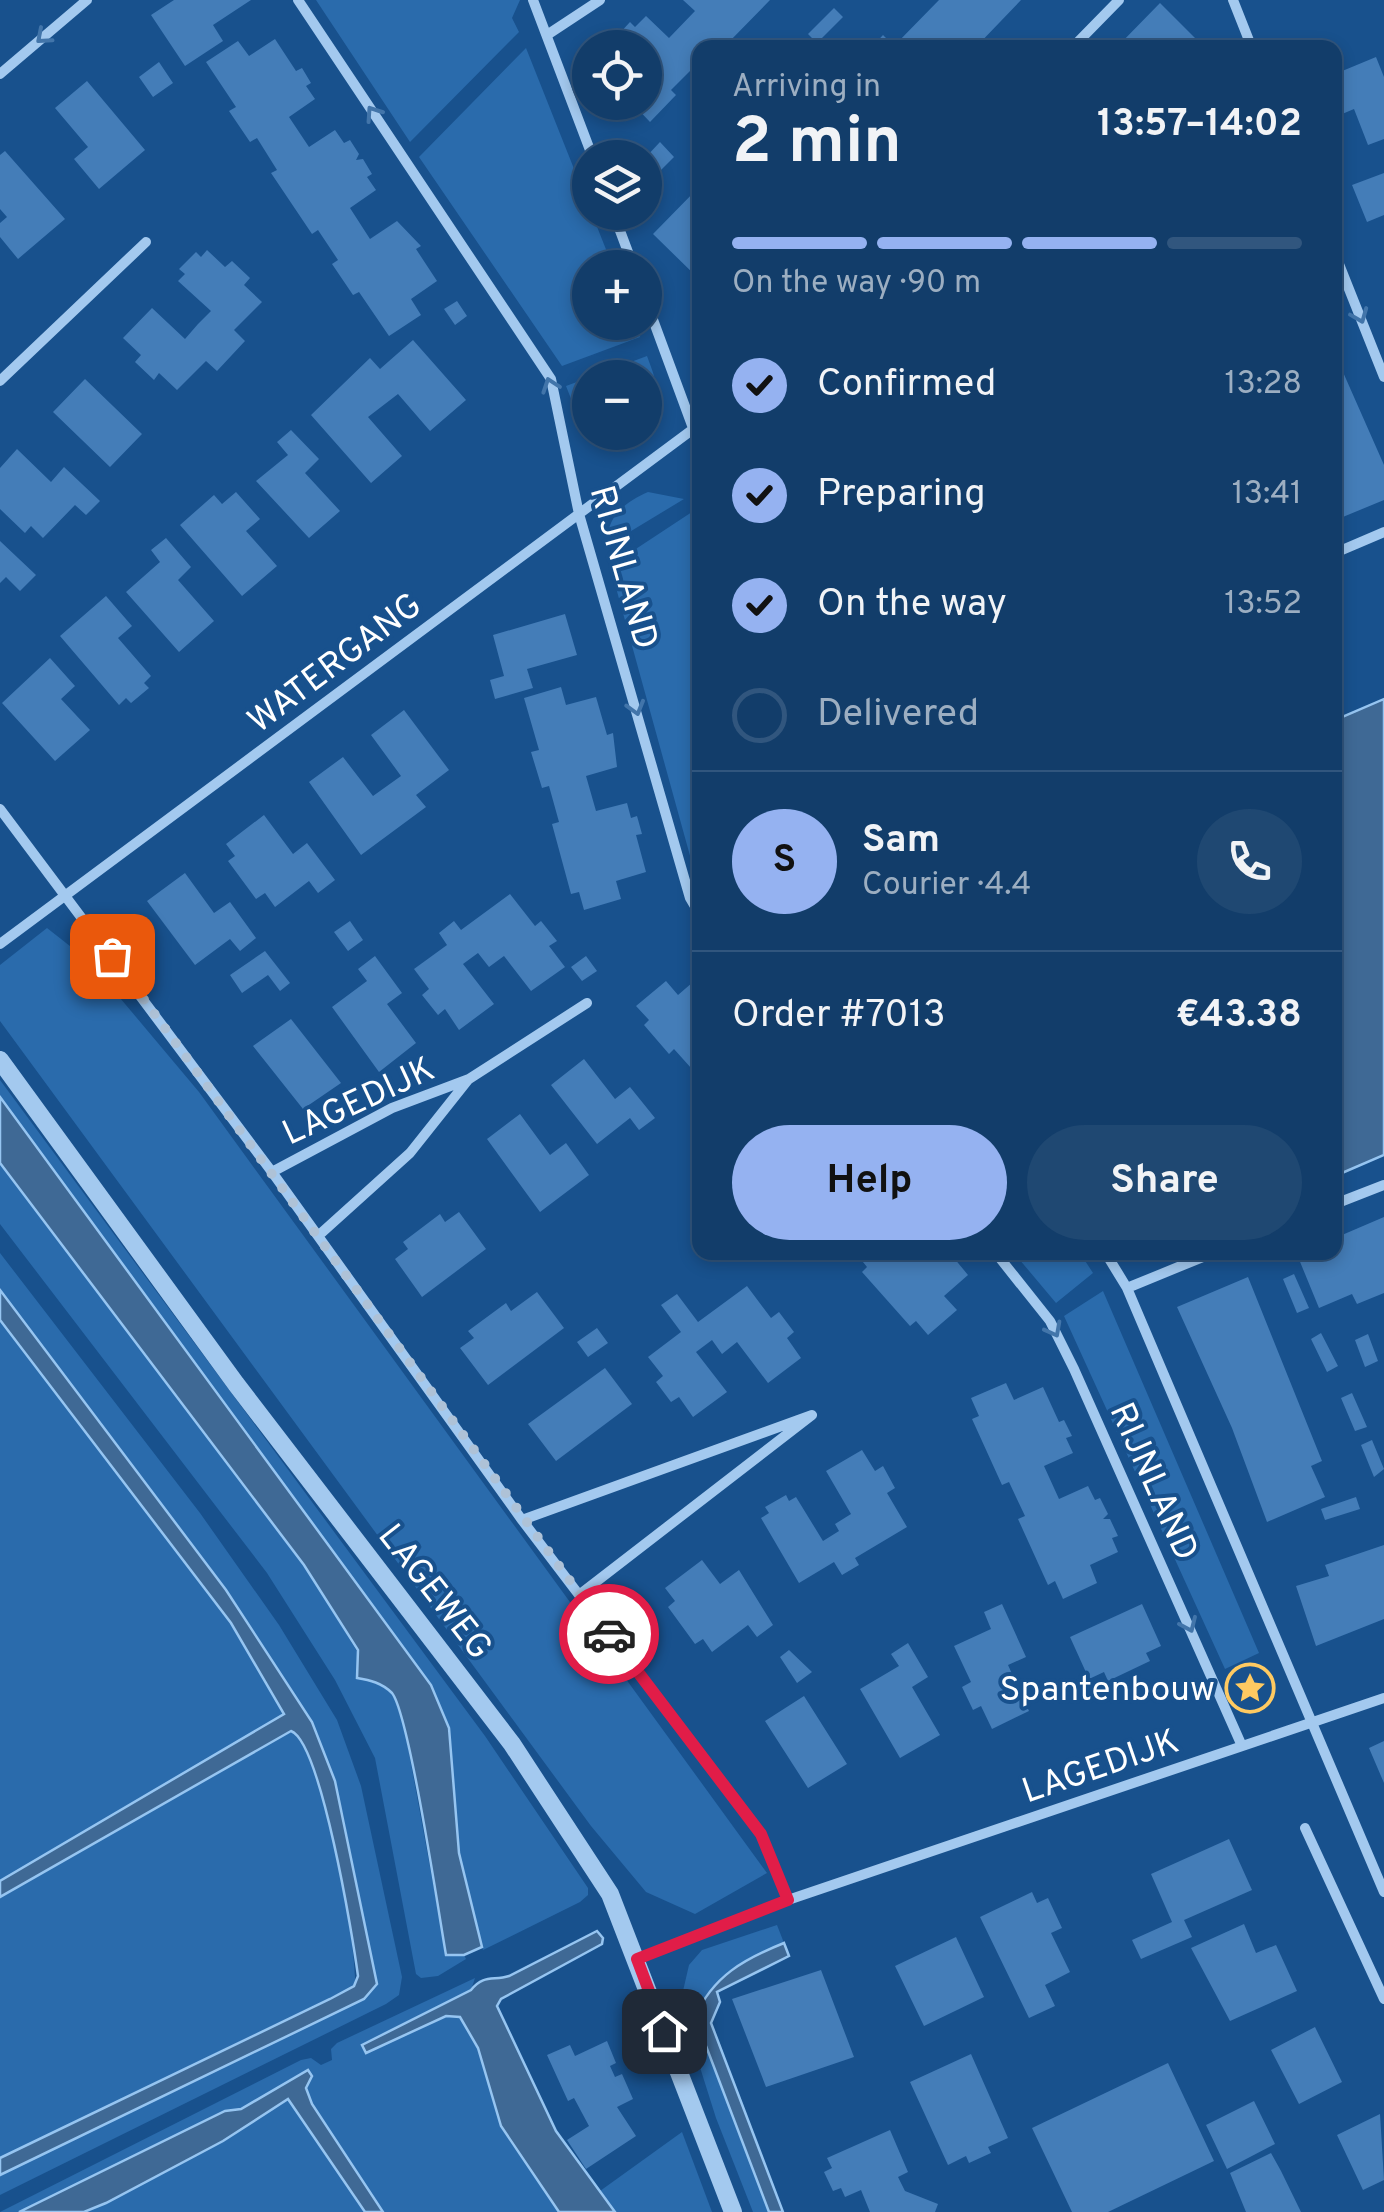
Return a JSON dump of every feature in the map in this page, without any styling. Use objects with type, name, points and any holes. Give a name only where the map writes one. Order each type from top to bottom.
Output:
[{"type":"street","points":[[0,74],[87,0]]},
{"type":"street","name":"RIJNLAND","points":[[298,0],[551,379],[579,514],[692,901]]},
{"type":"street","points":[[533,0],[586,140]]},
{"type":"street","points":[[547,34],[600,0]]},
{"type":"street","points":[[1080,40],[1119,0]]},
{"type":"street","points":[[1233,0],[1249,40]]},
{"type":"street","points":[[0,381],[146,242]]},
{"type":"street","points":[[1342,272],[1384,377]]},
{"type":"street","points":[[662,340],[692,415]]},
{"type":"street","name":"WATERGANG","points":[[0,944],[692,431]]},
{"type":"street","points":[[1342,550],[1384,532]]},
{"type":"street","name":"LAGEDIJK","points":[[0,808],[272,1172],[522,1520],[761,1834],[788,1900]]},
{"type":"street","name":"LAGEDIJK","points":[[272,1172],[392,1108],[469,1079],[586,1003]]},
{"type":"street","name":"LAGEWEG","points":[[0,1060],[236,1384],[512,1744],[610,1894],[732,2212]]},
{"type":"street","name":"LAGEDIJK","points":[[318,1236],[410,1153],[469,1079]]},
{"type":"street","points":[[1342,1201],[1384,1185]]},
{"type":"street","name":"RIJNLAND","points":[[1001,1260],[1050,1321],[1242,1746]]},
{"type":"street","name":"RIJNLAND","points":[[1110,1260],[1127,1288],[1310,1722]]},
{"type":"street","points":[[1127,1288],[1196,1260]]},
{"type":"street","points":[[522,1520],[812,1415],[579,1595]]},
{"type":"street","name":"LAGEDIJK","points":[[637,1959],[788,1900],[1384,1698]]},
{"type":"street","points":[[1310,1722],[1384,1892]]},
{"type":"street","points":[[1305,1828],[1384,1999]]},
{"type":"shaded area","points":[[316,0],[520,0],[512,18],[519,32],[410,142]]},
{"type":"shaded area","points":[[526,48],[572,164],[572,230],[598,230],[606,250],[572,250],[572,340],[632,340],[562,366],[419,157]]},
{"type":"shaded area","points":[[648,492],[684,499],[608,545],[610,526],[618,512]]},
{"type":"shaded area","points":[[692,512],[692,863],[610,566]]},
{"type":"shaded area","points":[[1384,699],[1384,1155],[1342,1173],[1342,717]]},
{"type":"shaded area","points":[[47,928],[89,961],[199,1092],[767,1873],[695,1914],[646,1892],[591,1826],[0,1021],[0,965]]},
{"type":"shaded area","points":[[0,1080],[485,1736],[588,1888],[588,1895],[580,1902],[483,1950],[459,1853],[449,1729],[431,1685],[10,1112],[0,1097]]},
{"type":"shaded area","points":[[0,1097],[431,1685],[449,1728],[459,1853],[482,1947],[464,1955],[446,1955],[415,1775],[392,1693],[376,1682],[357,1678],[358,1650],[304,1565],[0,1163]]},
{"type":"shaded area","points":[[0,1163],[305,1566],[375,1681],[394,1695],[405,1731],[446,1954],[464,1955],[466,1959],[438,1976],[421,1978],[416,1974],[375,1758],[335,1680],[267,1573],[0,1224]]},
{"type":"shaded area","points":[[0,1253],[200,1513],[279,1625],[337,1720],[361,1786],[402,1977],[399,1995],[386,2004],[0,2195],[0,2175],[364,1999],[376,1984],[343,1814],[312,1722],[226,1590],[0,1290]]},
{"type":"shaded area","points":[[1020,1260],[1085,1260],[1093,1273],[1056,1303]]},
{"type":"shaded area","points":[[0,1290],[226,1590],[312,1722],[335,1781],[377,1984],[364,1999],[0,2175],[0,2158],[330,1999],[354,1986],[358,1976],[324,1803],[302,1743],[291,1731],[0,1897],[0,1881],[284,1714],[231,1623],[0,1320]]},
{"type":"shaded area","points":[[1103,1291],[1259,1653],[1225,1669],[1064,1316]]},
{"type":"shaded area","points":[[0,1320],[231,1623],[285,1715],[0,1881]]},
{"type":"shaded area","points":[[291,1731],[298,1732],[308,1750],[325,1797],[349,1921],[354,1986],[0,2158],[0,1897]]},
{"type":"shaded area","points":[[777,1925],[784,1943],[731,1971],[711,1990],[695,2017],[769,2212],[753,2212],[716,2118],[680,2004],[689,1965],[702,1950]]},
{"type":"shaded area","points":[[597,1931],[603,1938],[602,1944],[501,1999],[497,2006],[556,2131],[615,2212],[559,2212],[501,2126],[478,2048],[460,2017],[446,2016],[366,2053],[362,2045],[480,1982],[509,1976]]},
{"type":"shaded area","points":[[784,1943],[789,1956],[717,1992],[720,2002],[711,2023],[783,2212],[769,2212],[695,2017],[711,1990],[731,1971]]},
{"type":"shaded area","points":[[475,1978],[471,1990],[363,2044],[367,2053],[446,2016],[460,2017],[478,2048],[501,2126],[559,2212],[383,2212],[312,2104],[306,2088],[308,2070],[241,2109],[225,2111],[19,2212],[0,2212],[301,2060],[311,2058],[321,2065],[332,2060],[331,2049],[337,2043]]},
{"type":"shaded area","points":[[308,2070],[312,2076],[306,2088],[312,2104],[383,2212],[365,2212],[288,2099],[223,2141],[106,2203],[84,2212],[19,2212],[225,2111],[241,2109]]},
{"type":"shaded area","points":[[288,2098],[365,2212],[84,2212],[207,2150]]},
{"type":"shaded area","points":[[682,2132],[712,2212],[615,2212],[600,2191]]},
{"type":"building","points":[[174,0],[251,0],[213,25],[223,41],[185,66],[151,15]]},
{"type":"building","points":[[683,0],[770,0],[731,40],[692,40],[692,69],[671,90],[676,95],[662,110],[662,31],[669,38],[695,11]]},
{"type":"building","points":[[939,0],[1021,0],[983,40],[900,40]]},
{"type":"building","points":[[1160,3],[1197,40],[1124,40]]},
{"type":"building","points":[[834,8],[843,17],[820,40],[808,34]]},
{"type":"building","points":[[646,16],[661,30],[623,30],[630,22],[635,27]]},
{"type":"building","points":[[275,39],[296,71],[302,68],[311,83],[306,86],[315,99],[289,117],[309,147],[335,130],[344,143],[350,140],[359,154],[356,160],[363,159],[372,174],[367,177],[376,190],[350,208],[370,239],[397,221],[421,246],[416,249],[437,281],[411,299],[421,315],[389,336],[359,292],[353,295],[332,264],[338,260],[318,230],[312,234],[271,173],[277,170],[257,138],[250,142],[229,111],[236,107],[206,62],[238,41],[249,56]]},
{"type":"building","points":[[1376,57],[1384,77],[1384,139],[1368,145],[1354,109],[1342,114],[1342,71]]},
{"type":"building","points":[[159,62],[173,83],[153,97],[139,77]]},
{"type":"building","points":[[87,81],[145,150],[99,189],[74,159],[88,147],[55,108]]},
{"type":"building","points":[[662,144],[674,157],[662,169]]},
{"type":"building","points":[[5,151],[65,219],[18,259],[0,237],[0,223],[7,217],[0,209],[0,155]]},
{"type":"building","points":[[1384,173],[1384,215],[1367,222],[1352,185]]},
{"type":"building","points":[[692,194],[692,272],[653,234],[662,230],[662,225]]},
{"type":"building","points":[[207,250],[225,267],[232,261],[250,278],[244,285],[262,302],[234,330],[245,341],[217,371],[206,361],[177,390],[159,373],[154,380],[135,362],[141,355],[123,338],[152,308],[185,339],[211,311],[178,281],[185,274],[179,269],[196,252],[201,257]]},
{"type":"building","points":[[457,301],[467,316],[455,325],[444,309]]},
{"type":"building","points":[[413,340],[466,400],[430,431],[398,394],[368,417],[402,456],[371,483],[311,415],[370,358],[380,369]]},
{"type":"building","points":[[1342,370],[1384,465],[1384,500],[1342,517]]},
{"type":"building","points":[[85,379],[142,434],[110,467],[53,412]]},
{"type":"building","points":[[291,430],[319,459],[305,473],[340,511],[309,538],[256,481],[288,455],[277,442]]},
{"type":"building","points":[[17,449],[51,482],[64,467],[100,501],[86,515],[75,505],[43,538],[31,526],[25,533],[0,509],[0,468]]},
{"type":"building","points":[[236,492],[260,519],[246,531],[277,566],[242,596],[180,525],[214,495],[222,504]]},
{"type":"building","points":[[166,538],[191,567],[178,580],[214,621],[179,652],[126,592],[160,562],[151,550]]},
{"type":"building","points":[[0,541],[36,575],[20,591],[6,577],[0,583]]},
{"type":"building","points":[[106,596],[132,626],[118,638],[151,676],[144,683],[149,688],[131,703],[126,698],[119,705],[60,636]]},
{"type":"building","points":[[565,614],[577,655],[527,669],[533,688],[495,699],[490,680],[504,676],[493,635]]},
{"type":"building","points":[[50,658],[75,686],[61,699],[90,730],[55,761],[2,703]]},
{"type":"building","points":[[561,687],[566,705],[596,697],[607,735],[613,733],[617,767],[586,776],[596,811],[627,803],[631,818],[637,816],[642,834],[636,835],[646,872],[616,881],[621,899],[584,910],[579,892],[571,894],[552,824],[559,822],[549,786],[542,788],[531,752],[539,750],[524,698]]},
{"type":"building","points":[[404,710],[449,770],[416,795],[426,807],[361,855],[309,782],[343,757],[373,796],[401,776],[371,735]]},
{"type":"building","points":[[264,815],[293,854],[307,843],[335,880],[318,893],[309,881],[275,907],[265,893],[256,899],[228,861],[235,856],[226,844]]},
{"type":"building","points":[[185,873],[214,913],[230,902],[256,938],[240,951],[230,939],[195,965],[147,901]]},
{"type":"building","points":[[510,894],[535,926],[541,921],[557,941],[549,946],[565,967],[531,991],[504,956],[489,967],[478,953],[463,964],[494,1004],[459,1030],[445,1009],[438,1015],[422,995],[429,989],[414,969],[447,945],[439,933],[454,921],[461,930]]},
{"type":"building","points":[[350,921],[363,940],[348,951],[334,932]]},
{"type":"building","points":[[265,951],[290,983],[280,991],[268,975],[242,993],[230,975]]},
{"type":"building","points":[[375,956],[402,993],[387,1004],[416,1043],[379,1072],[332,1007],[367,981],[358,969]]},
{"type":"building","points":[[586,956],[597,971],[582,981],[571,967]]},
{"type":"building","points":[[666,981],[678,995],[692,983],[692,1069],[674,1049],[669,1054],[644,1025],[649,1020],[636,1006]]},
{"type":"building","points":[[291,1019],[341,1083],[303,1109],[253,1046]]},
{"type":"building","points":[[584,1059],[615,1099],[630,1087],[655,1118],[639,1130],[630,1118],[597,1144],[551,1085]]},
{"type":"building","points":[[520,1114],[550,1155],[566,1143],[589,1175],[540,1212],[487,1139]]},
{"type":"building","points":[[459,1212],[486,1249],[422,1297],[395,1259],[408,1249],[403,1242],[440,1214],[445,1222]]},
{"type":"building","points":[[1384,1217],[1384,1293],[1357,1304],[1352,1294],[1319,1308],[1299,1260],[1342,1260],[1342,1235]]},
{"type":"building","points":[[861,1260],[956,1260],[968,1275],[944,1296],[957,1310],[928,1335],[916,1321],[910,1326],[862,1272],[867,1267]]},
{"type":"building","points":[[1294,1274],[1309,1308],[1297,1313],[1283,1279]]},
{"type":"building","points":[[1248,1277],[1322,1461],[1311,1466],[1325,1497],[1267,1522],[1232,1428],[1177,1307]]},
{"type":"building","points":[[747,1286],[771,1318],[779,1312],[794,1332],[787,1338],[801,1358],[768,1383],[737,1342],[722,1354],[712,1340],[696,1352],[727,1392],[693,1417],[679,1397],[671,1402],[656,1382],[663,1376],[648,1357],[681,1332],[661,1305],[677,1294],[698,1322]]},
{"type":"building","points":[[537,1292],[564,1328],[488,1385],[460,1348],[474,1338],[468,1331],[506,1303],[511,1311]]},
{"type":"building","points":[[597,1328],[608,1343],[588,1357],[577,1342]]},
{"type":"building","points":[[1321,1333],[1338,1366],[1327,1372],[1311,1339]]},
{"type":"building","points":[[1368,1334],[1378,1361],[1365,1367],[1355,1340]]},
{"type":"building","points":[[605,1368],[632,1404],[556,1461],[528,1424]]},
{"type":"building","points":[[1006,1383],[1014,1400],[1043,1387],[1059,1422],[1064,1420],[1072,1436],[1066,1438],[1073,1453],[1044,1466],[1059,1499],[1088,1486],[1108,1514],[1103,1519],[1110,1519],[1118,1536],[1112,1538],[1118,1552],[1090,1565],[1097,1583],[1063,1599],[1055,1581],[1048,1585],[1018,1519],[1025,1516],[1009,1482],[1002,1485],[972,1419],[979,1416],[971,1398]]},
{"type":"building","points":[[1352,1393],[1367,1427],[1355,1431],[1341,1398]]},
{"type":"building","points":[[1372,1440],[1384,1469],[1374,1477],[1361,1445]]},
{"type":"building","points":[[862,1450],[875,1471],[883,1466],[895,1488],[887,1493],[907,1527],[855,1558],[859,1565],[842,1575],[834,1562],[799,1583],[761,1518],[769,1513],[765,1507],[786,1495],[789,1501],[796,1497],[823,1541],[839,1531],[835,1524],[851,1514],[826,1471]]},
{"type":"building","points":[[1356,1497],[1360,1509],[1325,1520],[1321,1509]]},
{"type":"building","points":[[1384,1545],[1384,1619],[1316,1646],[1296,1586],[1329,1576],[1325,1565]]},
{"type":"building","points":[[702,1560],[720,1584],[739,1570],[773,1625],[757,1637],[748,1625],[712,1652],[703,1639],[695,1644],[668,1607],[675,1601],[665,1588]]},
{"type":"building","points":[[1002,1604],[1026,1657],[1008,1665],[1029,1711],[992,1729],[981,1706],[973,1710],[962,1687],[971,1682],[954,1646],[991,1629],[984,1612]]},
{"type":"building","points":[[1142,1604],[1161,1646],[1146,1653],[1150,1661],[1108,1681],[1104,1672],[1089,1679],[1070,1637]]},
{"type":"building","points":[[908,1643],[928,1677],[912,1687],[940,1735],[900,1758],[860,1689],[899,1666],[891,1654]]},
{"type":"building","points":[[789,1650],[812,1672],[797,1683],[780,1657]]},
{"type":"building","points":[[804,1696],[847,1764],[808,1788],[765,1721]]},
{"type":"building","points":[[1384,1741],[1384,1783],[1369,1748]]},
{"type":"building","points":[[1229,1839],[1252,1890],[1184,1920],[1192,1937],[1141,1959],[1132,1940],[1172,1922],[1151,1874]]},
{"type":"building","points":[[1032,1892],[1037,1903],[1048,1898],[1062,1928],[1051,1933],[1070,1972],[1045,1985],[1055,2006],[1029,2018],[980,1917]]},
{"type":"building","points":[[1244,1924],[1256,1953],[1276,1945],[1297,1991],[1230,2021],[1191,1948]]},
{"type":"building","points":[[956,1937],[984,1997],[924,2026],[895,1966]]},
{"type":"building","points":[[821,1970],[854,2057],[766,2087],[732,1999]]},
{"type":"building","points":[[1315,2027],[1342,2082],[1299,2104],[1271,2050]]},
{"type":"building","points":[[607,2041],[616,2063],[610,2066],[615,2077],[622,2074],[633,2099],[617,2107],[636,2136],[586,2169],[567,2140],[589,2126],[574,2098],[568,2101],[547,2055],[570,2045],[575,2056]]},
{"type":"building","points":[[971,2054],[1008,2138],[988,2147],[991,2153],[969,2163],[966,2156],[948,2165],[910,2082]]},
{"type":"building","points":[[1168,2063],[1214,2161],[1108,2212],[1072,2212],[1032,2128]]},
{"type":"building","points":[[1254,2101],[1275,2144],[1227,2169],[1206,2125]]},
{"type":"building","points":[[1380,2114],[1384,2180],[1363,2190],[1337,2135]]},
{"type":"building","points":[[890,2130],[908,2172],[898,2177],[905,2191],[938,2204],[935,2212],[870,2212],[861,2190],[845,2197],[841,2188],[833,2191],[824,2172],[832,2168],[827,2158]]},
{"type":"building","points":[[1271,2153],[1301,2212],[1246,2212],[1230,2173]]},
{"type":"way so far","points":[[112,956],[609,1634]]},
{"type":"place","name":"Spantenbouw","points":[[1250,1688]]},
{"type":"route","points":[[609,1634],[761,1834],[788,1900],[637,1959],[664,2031]]}]
